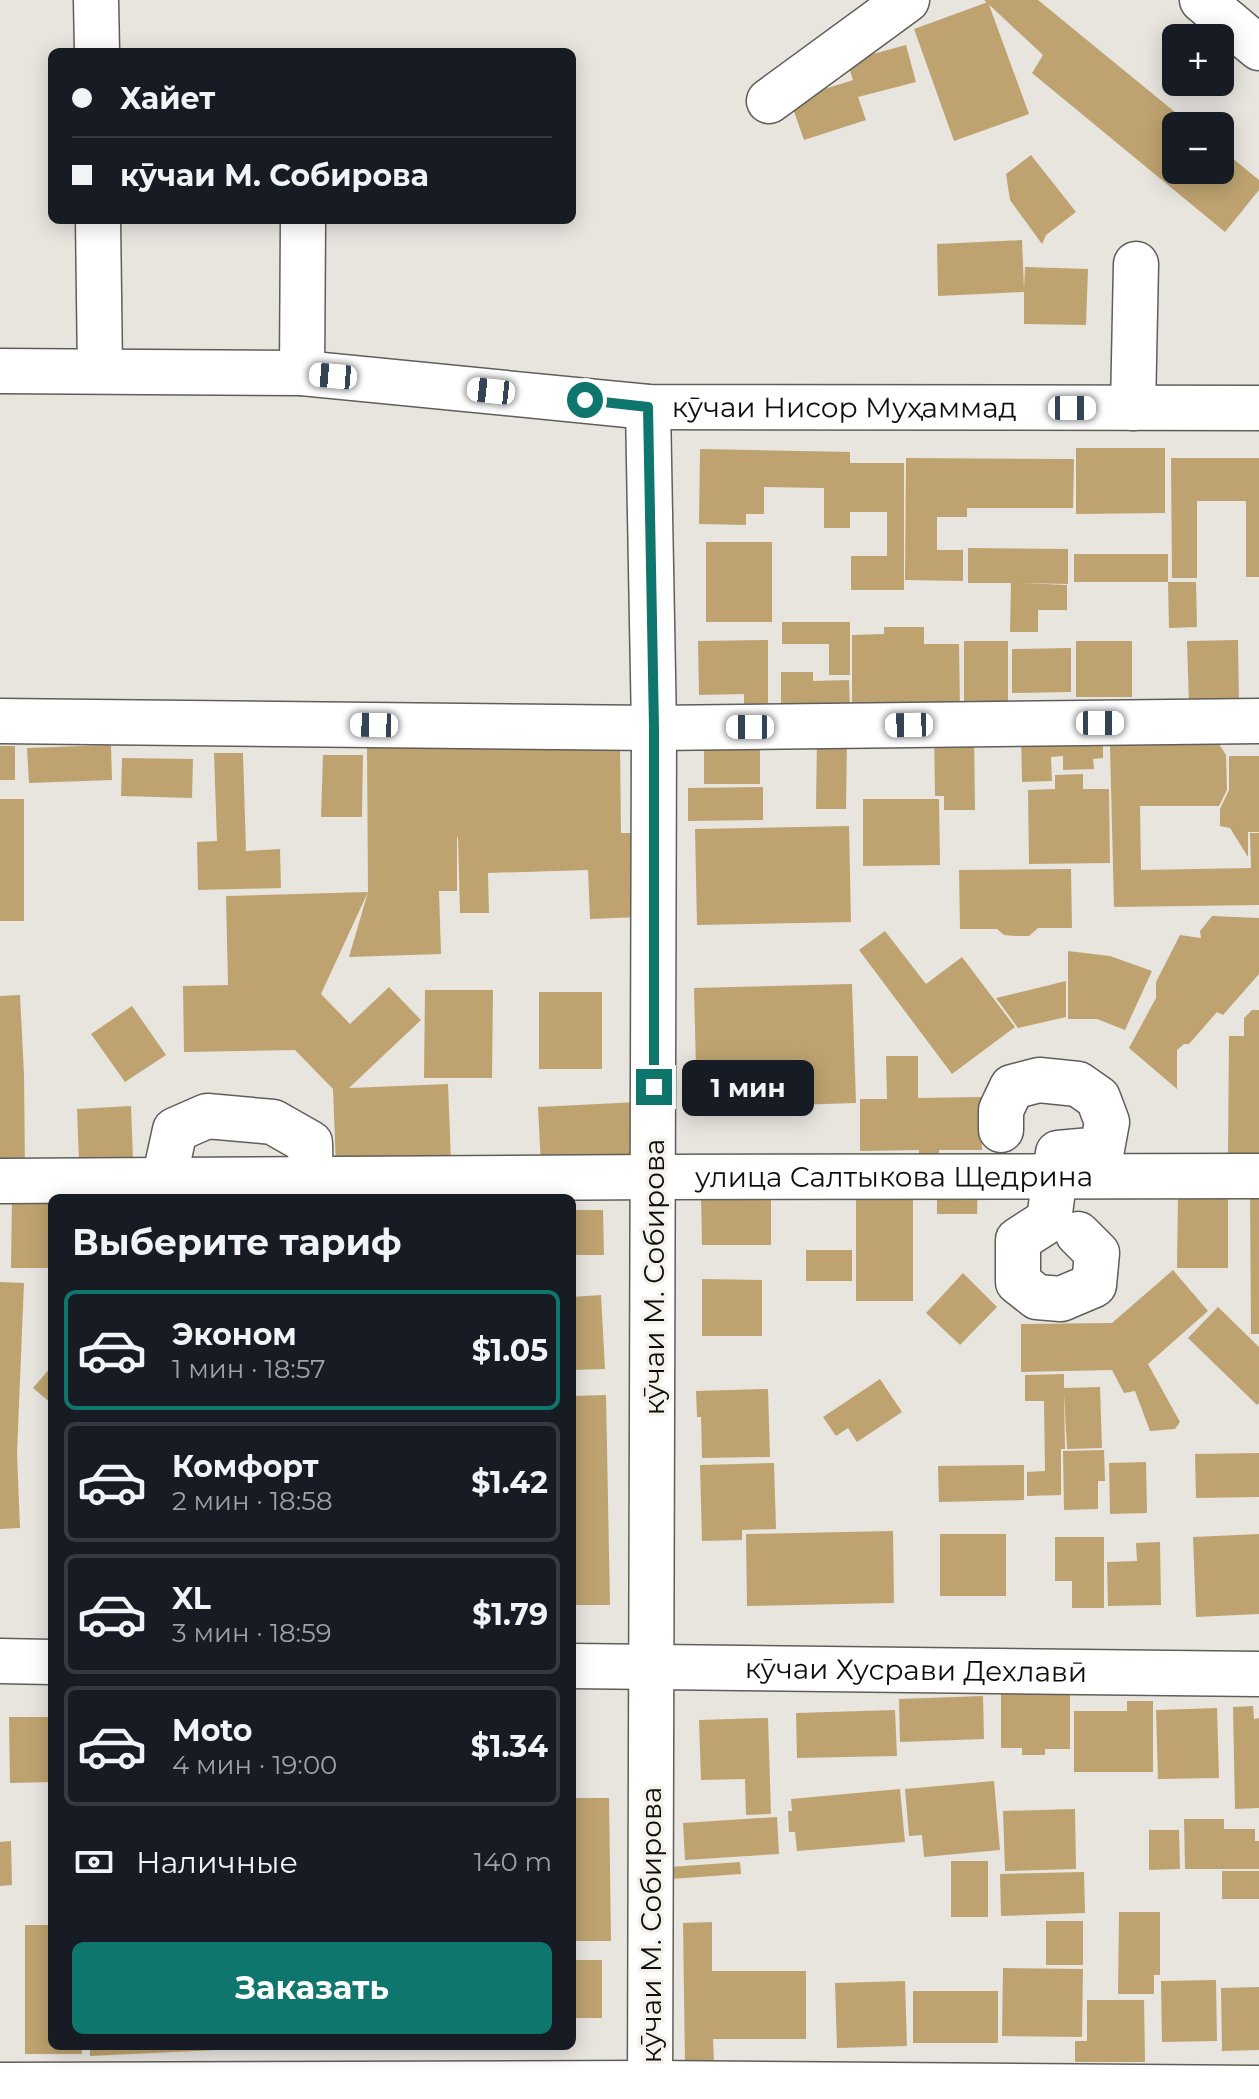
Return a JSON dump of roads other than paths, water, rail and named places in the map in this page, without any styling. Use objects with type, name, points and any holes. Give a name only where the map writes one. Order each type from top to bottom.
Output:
[{"type":"street","points":[[96,0],[97,48]]},
{"type":"street","points":[[769,101],[907,0]]},
{"type":"street","points":[[1202,0],[1259,48]]},
{"type":"street","points":[[98,224],[100,371]]},
{"type":"street","points":[[302,373],[303,224]]},
{"type":"street","points":[[1133,408],[1136,264]]},
{"type":"street","name":"кӯчаи Нисор Муҳаммад","points":[[0,371],[302,373],[648,407],[1259,408]]},
{"type":"street","name":"кӯчаи М. Собирова","points":[[648,407],[654,728],[650,2091]]},
{"type":"street","points":[[0,721],[654,728],[1259,721]]},
{"type":"street","points":[[1001,1130],[1001,1110],[1012,1087],[1039,1080],[1078,1084],[1098,1098],[1107,1122],[1102,1149],[1058,1153],[1049,1220],[1018,1240],[1018,1282],[1037,1297],[1061,1299],[1094,1285],[1097,1253],[1078,1234]]},
{"type":"street","points":[[164,1180],[175,1130],[207,1116],[273,1122],[310,1143],[311,1188]]},
{"type":"street","name":"улица Салтыкова Щедрина","points":[[0,1181],[164,1180],[221,1189],[654,1177],[1259,1176]]},
{"type":"street","points":[[0,1661],[48,1662]]},
{"type":"street","name":"кӯчаи Хусрави Дехлавӣ","points":[[576,1666],[1259,1674]]},
{"type":"street","points":[[0,2085],[650,2091],[1259,2088]]}]
